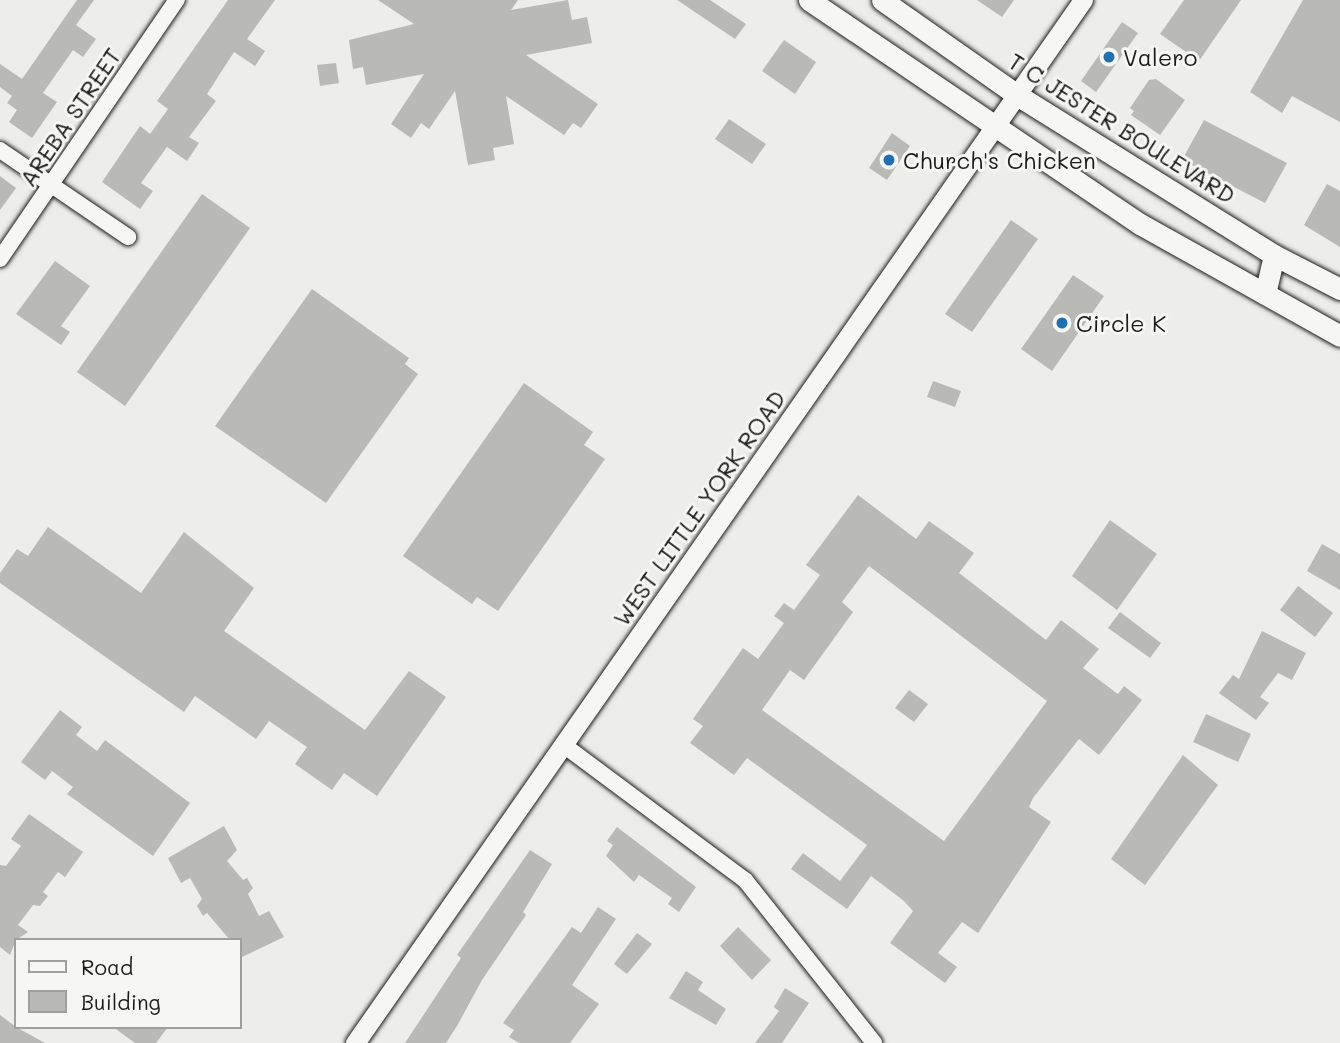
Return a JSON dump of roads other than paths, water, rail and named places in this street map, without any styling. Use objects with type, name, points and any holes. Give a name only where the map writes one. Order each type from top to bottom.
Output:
[{"type":"main road","points":[[809,0],[1140,224],[1340,336]]},
{"type":"main road","name":"T C JESTER BOULEVARD","points":[[882,0],[1017,94],[1274,255],[1340,289]]},
{"type":"main road","points":[[1265,294],[1274,255]]},
{"type":"street","name":"AREBA STREET","points":[[0,259],[177,0]]},
{"type":"street","name":"WEST LITTLE YORK ROAD","points":[[355,1043],[996,129],[1017,94],[1083,0]]},
{"type":"street","points":[[0,150],[128,237]]},
{"type":"street","points":[[565,746],[745,880],[874,1043]]},
{"type":"place","name":"Valero","points":[[1109,57]]},
{"type":"place","name":"Church's Chicken","points":[[889,160]]},
{"type":"place","name":"Circle K","points":[[1062,323]]}]
